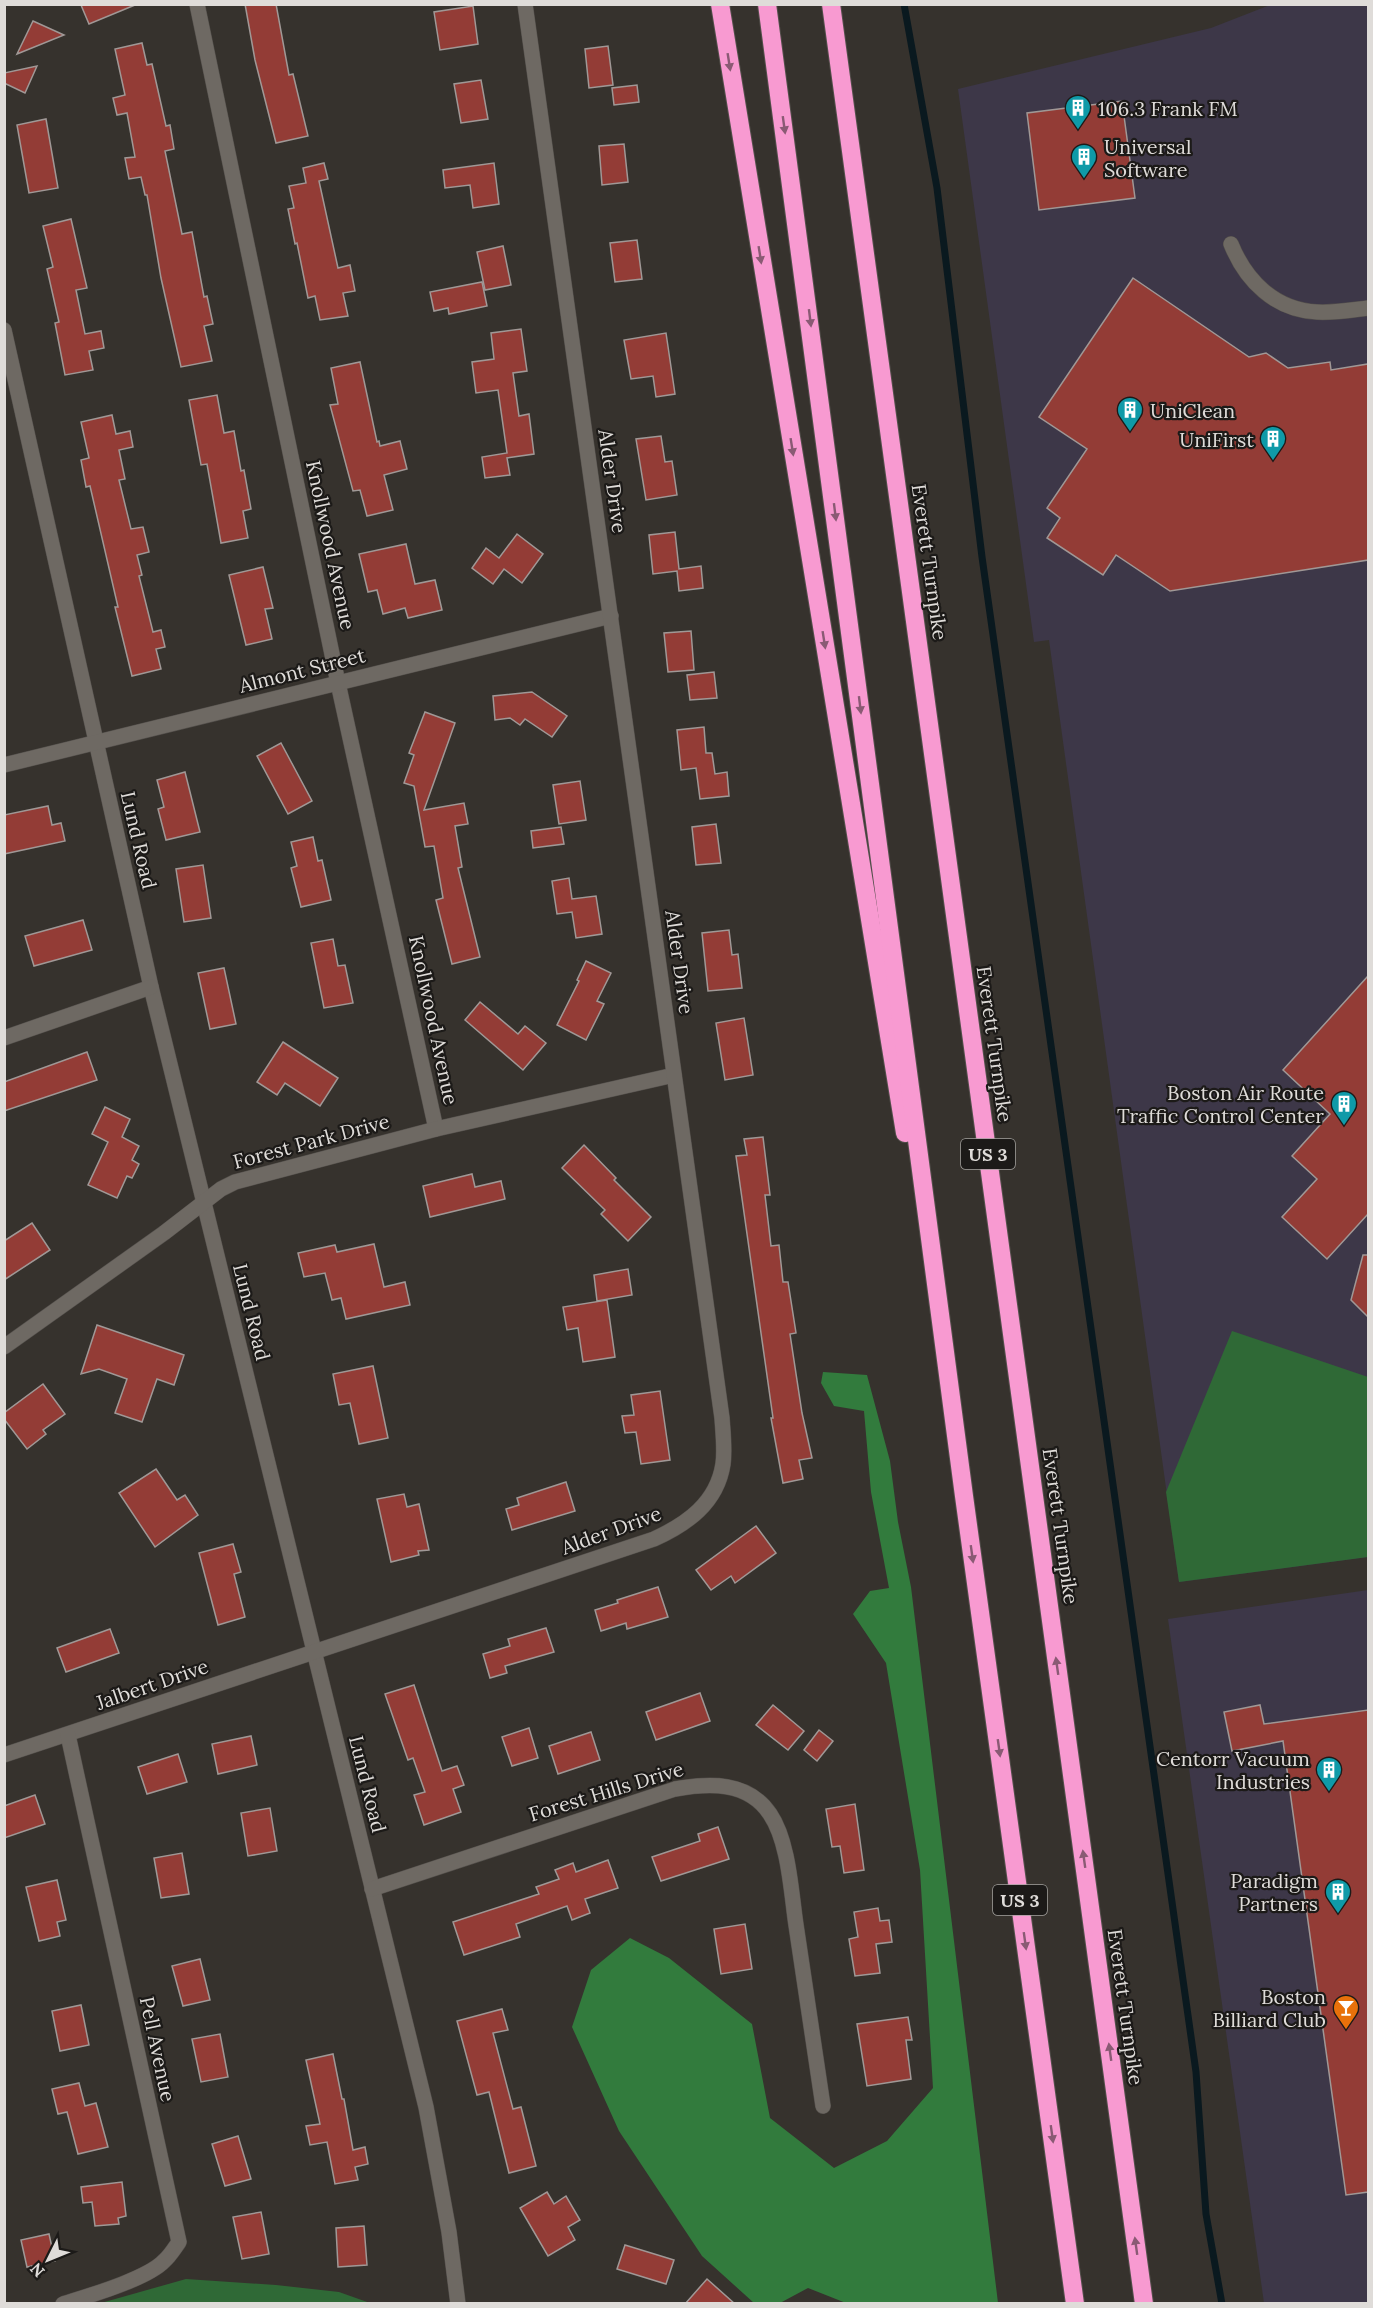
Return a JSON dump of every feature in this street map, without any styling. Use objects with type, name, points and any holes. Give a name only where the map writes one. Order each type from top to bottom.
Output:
[{"type":"highway","points":[[720,4],[964,1496]]},
{"type":"highway","name":"US 3","points":[[768,4],[964,1496],[1075,2304]]},
{"type":"highway","name":"Everett Turnpike","points":[[831,4],[1144,2304]]},
{"type":"highway","points":[[837,4],[840,71]]},
{"type":"street","name":"Knollwood Avenue","points":[[197,4],[338,683],[436,1129]]},
{"type":"street","name":"Alder Drive","points":[[313,1653],[654,1539],[677,1528],[697,1514],[712,1495],[723,1464],[722,1418],[525,4]]},
{"type":"street","points":[[1232,244],[1239,263],[1250,279],[1264,292],[1285,304],[1301,310],[1317,312],[1368,308]]},
{"type":"street","name":"Lund Road","points":[[4,330],[151,987],[426,2107],[449,2232],[458,2304]]},
{"type":"street","name":"Almont Street","points":[[4,765],[610,616]]},
{"type":"street","points":[[4,1038],[151,987]]},
{"type":"street","name":"Forest Park Drive","points":[[4,1347],[235,1182],[436,1129],[674,1075]]},
{"type":"street","name":"Jalbert Drive","points":[[4,1755],[313,1653]]},
{"type":"street","name":"Pell Avenue","points":[[63,2304],[90,2296],[141,2275],[163,2263],[179,2242],[68,1735]]},
{"type":"street","name":"Forest Hills Drive","points":[[372,1889],[675,1789],[702,1784],[728,1786],[752,1796],[770,1813],[780,1836],[790,1884],[823,2106]]},
{"type":"shaded area","points":[[1270,5],[1368,5],[1368,1557],[1179,1582],[1049,640],[1034,642],[958,89],[1211,28]]},
{"type":"shaded area","points":[[1368,1590],[1368,2303],[1264,2303],[1168,1619]]},
{"type":"green space","points":[[1232,1331],[1368,1377],[1368,1557],[1179,1582],[1166,1492]]},
{"type":"green space","points":[[823,1372],[867,1375],[890,1461],[898,1522],[911,1587],[998,2303],[846,2303],[808,2288],[780,2303],[754,2303],[702,2256],[619,2131],[572,2027],[591,1970],[630,1938],[669,1958],[752,2024],[770,2118],[834,2168],[887,2141],[933,2088],[920,1870],[886,1663],[853,1614],[870,1591],[889,1588],[871,1492],[864,1411],[834,1406],[821,1383]]},
{"type":"green space","points":[[186,2279],[339,2292],[370,2303],[101,2303]]},
{"type":"building","points":[[245,4],[276,4],[289,75],[293,74],[308,136],[276,143],[255,60]]},
{"type":"building","points":[[81,5],[135,5],[89,24]]},
{"type":"building","points":[[473,6],[478,44],[440,50],[434,12]]},
{"type":"building","points":[[33,21],[64,35],[17,54]]},
{"type":"building","points":[[142,43],[147,65],[152,64],[166,126],[170,125],[174,149],[165,151],[182,234],[192,232],[204,297],[207,296],[213,324],[204,326],[212,361],[181,367],[161,278],[147,195],[145,195],[141,177],[129,179],[125,158],[135,157],[127,113],[117,115],[113,98],[125,95],[115,49]]},
{"type":"building","points":[[608,46],[613,85],[589,88],[585,49]]},
{"type":"building","points":[[37,66],[25,93],[4,83],[4,73]]},
{"type":"building","points":[[481,80],[488,119],[461,123],[454,84]]},
{"type":"building","points":[[637,85],[639,102],[614,105],[612,88]]},
{"type":"building","points":[[1122,101],[1135,198],[1039,210],[1027,113]]},
{"type":"building","points":[[46,119],[58,188],[29,193],[17,125]]},
{"type":"building","points":[[624,144],[628,182],[602,185],[599,146]]},
{"type":"building","points":[[324,163],[328,179],[319,181],[338,268],[350,265],[355,291],[343,293],[348,316],[320,320],[315,296],[308,298],[288,209],[294,208],[289,186],[306,183],[303,168]]},
{"type":"building","points":[[494,163],[499,204],[473,208],[470,185],[445,188],[443,170]]},
{"type":"building","points":[[71,219],[87,288],[76,290],[85,334],[101,331],[104,348],[89,351],[93,370],[65,375],[55,323],[59,322],[47,269],[53,267],[43,226]]},
{"type":"building","points":[[637,240],[642,279],[615,282],[610,243]]},
{"type":"building","points":[[503,246],[511,285],[485,290],[477,252]]},
{"type":"building","points":[[1133,278],[1249,357],[1266,353],[1288,368],[1330,362],[1331,370],[1368,364],[1368,560],[1170,591],[1116,555],[1103,575],[1047,538],[1060,518],[1047,508],[1087,449],[1039,417]]},
{"type":"building","points":[[482,282],[487,306],[449,314],[448,308],[434,311],[430,292]]},
{"type":"building","points":[[521,329],[527,371],[513,373],[519,416],[529,414],[534,454],[507,458],[510,475],[485,478],[482,457],[507,453],[498,390],[476,393],[472,362],[494,359],[491,333]]},
{"type":"building","points":[[666,333],[675,394],[656,397],[653,376],[631,379],[624,340]]},
{"type":"building","points":[[360,362],[377,442],[379,441],[380,446],[400,441],[407,469],[384,475],[393,510],[367,516],[360,490],[353,491],[330,405],[338,404],[331,368]]},
{"type":"building","points":[[217,395],[224,433],[234,431],[251,509],[243,511],[248,538],[221,543],[207,464],[201,465],[189,400]]},
{"type":"building","points":[[112,415],[116,434],[130,431],[133,447],[119,450],[125,479],[119,480],[131,529],[143,527],[149,552],[137,555],[142,575],[139,576],[153,632],[161,630],[165,647],[156,649],[161,669],[132,676],[90,486],[86,487],[81,460],[89,458],[81,422]]},
{"type":"building","points":[[661,436],[665,462],[672,461],[677,495],[646,500],[636,439]]},
{"type":"building","points":[[675,532],[679,569],[701,566],[703,588],[679,591],[677,571],[653,574],[649,535]]},
{"type":"building","points":[[517,534],[543,554],[522,583],[504,569],[493,584],[472,568],[486,548],[499,558]]},
{"type":"building","points":[[406,544],[415,584],[435,580],[442,610],[408,618],[405,608],[383,614],[377,590],[368,592],[359,554]]},
{"type":"building","points":[[263,567],[273,608],[265,609],[272,639],[246,645],[229,575]]},
{"type":"building","points":[[691,631],[694,670],[668,672],[664,633]]},
{"type":"building","points":[[714,672],[717,698],[690,700],[687,675]]},
{"type":"building","points":[[532,692],[567,716],[552,737],[525,719],[520,725],[510,718],[495,720],[493,696]]},
{"type":"building","points":[[425,712],[455,723],[424,810],[464,803],[468,824],[455,826],[462,867],[458,868],[480,957],[452,964],[436,900],[443,898],[434,846],[425,847],[414,786],[404,783],[414,755],[409,753]]},
{"type":"building","points":[[704,727],[706,753],[712,753],[715,774],[727,772],[729,796],[700,799],[696,768],[681,770],[677,730]]},
{"type":"building","points":[[281,743],[312,801],[288,814],[257,756]]},
{"type":"building","points":[[185,772],[200,832],[166,840],[158,809],[164,807],[157,780]]},
{"type":"building","points":[[580,781],[586,820],[559,824],[553,785]]},
{"type":"building","points":[[48,806],[52,825],[61,823],[65,841],[4,854],[4,815]]},
{"type":"building","points":[[716,824],[721,863],[696,865],[692,827]]},
{"type":"building","points":[[561,827],[564,844],[533,848],[531,831]]},
{"type":"building","points":[[313,837],[318,861],[322,860],[331,900],[301,907],[291,868],[297,866],[291,842]]},
{"type":"building","points":[[203,865],[211,918],[184,922],[176,869]]},
{"type":"building","points":[[569,878],[572,899],[596,896],[602,934],[576,938],[572,912],[557,914],[552,881]]},
{"type":"building","points":[[83,920],[92,950],[34,966],[25,936]]},
{"type":"building","points":[[729,930],[732,955],[738,954],[742,988],[708,991],[702,933]]},
{"type":"building","points":[[333,939],[338,966],[345,965],[353,1003],[324,1008],[311,943]]},
{"type":"building","points":[[586,961],[611,973],[597,1001],[604,1004],[586,1040],[557,1025],[579,981],[577,980]]},
{"type":"building","points":[[224,968],[236,1024],[210,1029],[198,973]]},
{"type":"building","name":"Boston Air Route Traffic Control Center","points":[[1368,976],[1368,1214],[1327,1259],[1282,1217],[1317,1179],[1292,1156],[1330,1114],[1283,1070]]},
{"type":"building","points":[[480,1002],[518,1034],[525,1026],[546,1043],[523,1070],[465,1020]]},
{"type":"building","points":[[744,1018],[753,1075],[725,1080],[716,1023]]},
{"type":"building","points":[[283,1042],[338,1078],[320,1106],[285,1083],[277,1095],[257,1082]]},
{"type":"building","points":[[87,1052],[97,1080],[4,1111],[4,1082]]},
{"type":"building","points":[[105,1107],[130,1119],[122,1137],[139,1146],[132,1160],[139,1164],[132,1178],[127,1176],[117,1198],[88,1185],[108,1142],[92,1134]]},
{"type":"building","points":[[763,1137],[770,1195],[765,1195],[771,1246],[779,1245],[783,1282],[788,1282],[796,1333],[790,1334],[802,1413],[812,1458],[799,1460],[803,1479],[783,1483],[771,1418],[773,1418],[736,1156],[747,1155],[744,1139]]},
{"type":"building","points":[[584,1145],[616,1178],[614,1180],[651,1217],[628,1241],[601,1214],[605,1210],[562,1168]]},
{"type":"building","points":[[472,1174],[475,1187],[501,1181],[505,1199],[430,1217],[423,1186]]},
{"type":"building","points":[[32,1223],[50,1250],[4,1280],[4,1241]]},
{"type":"building","points":[[374,1244],[384,1287],[405,1282],[410,1305],[346,1319],[341,1298],[332,1300],[325,1273],[304,1277],[298,1253],[335,1245],[337,1252]]},
{"type":"building","points":[[1363,1255],[1368,1255],[1368,1317],[1351,1300]]},
{"type":"building","points":[[628,1269],[632,1295],[597,1301],[594,1275]]},
{"type":"building","points":[[607,1300],[615,1357],[583,1362],[578,1328],[567,1330],[563,1307]]},
{"type":"building","points":[[97,1325],[184,1355],[174,1385],[157,1379],[142,1422],[115,1413],[127,1379],[99,1369],[81,1374]]},
{"type":"building","points":[[373,1366],[388,1438],[359,1444],[350,1403],[339,1405],[333,1374]]},
{"type":"building","points":[[43,1384],[65,1414],[43,1430],[46,1434],[27,1449],[4,1419],[4,1413]]},
{"type":"building","points":[[660,1391],[670,1460],[641,1464],[636,1432],[625,1433],[622,1416],[634,1415],[631,1395]]},
{"type":"building","points":[[156,1469],[177,1500],[185,1495],[198,1515],[155,1547],[119,1493]]},
{"type":"building","points":[[566,1482],[575,1511],[512,1530],[506,1509],[519,1505],[517,1498]]},
{"type":"building","points":[[404,1494],[407,1507],[419,1504],[429,1550],[418,1551],[419,1555],[391,1562],[377,1499]]},
{"type":"building","points":[[756,1526],[776,1553],[735,1583],[731,1576],[711,1590],[696,1570]]},
{"type":"building","points":[[233,1544],[241,1572],[234,1574],[245,1617],[218,1625],[199,1553]]},
{"type":"building","points":[[658,1587],[668,1617],[627,1629],[626,1623],[601,1631],[595,1610],[618,1603],[617,1600]]},
{"type":"building","points":[[546,1628],[554,1652],[505,1666],[507,1673],[490,1678],[483,1654],[510,1646],[508,1639]]},
{"type":"building","points":[[110,1629],[119,1653],[66,1672],[57,1648]]},
{"type":"building","points":[[414,1685],[442,1771],[457,1766],[464,1785],[453,1789],[461,1812],[424,1825],[414,1795],[425,1792],[413,1758],[408,1760],[385,1694]]},
{"type":"building","points":[[700,1693],[710,1721],[656,1740],[646,1712]]},
{"type":"building","points":[[773,1705],[804,1731],[788,1750],[756,1725]]},
{"type":"building","points":[[1260,1705],[1264,1724],[1368,1710],[1368,2192],[1346,2195],[1283,1741],[1232,1751],[1224,1712]]},
{"type":"building","points":[[529,1728],[538,1758],[512,1766],[502,1737]]},
{"type":"building","points":[[819,1730],[833,1741],[817,1761],[804,1750]]},
{"type":"building","points":[[591,1732],[600,1760],[558,1774],[549,1746]]},
{"type":"building","points":[[251,1736],[257,1765],[218,1774],[212,1744]]},
{"type":"building","points":[[178,1754],[187,1782],[147,1794],[138,1767]]},
{"type":"building","points":[[35,1795],[45,1824],[4,1838],[4,1806]]},
{"type":"building","points":[[855,1804],[864,1870],[844,1873],[840,1846],[832,1847],[826,1809]]},
{"type":"building","points":[[270,1808],[277,1851],[248,1856],[241,1813]]},
{"type":"building","points":[[718,1827],[729,1859],[661,1881],[652,1857],[700,1841],[698,1834]]},
{"type":"building","points":[[182,1853],[189,1894],[161,1898],[154,1858]]},
{"type":"building","points":[[608,1860],[618,1888],[585,1899],[590,1913],[572,1920],[567,1906],[516,1924],[520,1937],[464,1955],[453,1922],[539,1894],[536,1887],[559,1879],[555,1870],[573,1863],[576,1872]]},
{"type":"building","points":[[57,1880],[66,1920],[57,1922],[60,1936],[39,1941],[26,1887]]},
{"type":"building","points":[[878,1908],[880,1921],[889,1920],[892,1942],[876,1944],[880,1973],[855,1976],[849,1939],[858,1937],[854,1912]]},
{"type":"building","points":[[745,1924],[752,1969],[721,1974],[714,1929]]},
{"type":"building","points":[[200,1959],[210,2000],[183,2006],[172,1966]]},
{"type":"building","points":[[81,2005],[89,2045],[60,2051],[52,2011]]},
{"type":"building","points":[[502,2009],[508,2030],[493,2033],[513,2109],[521,2107],[536,2166],[509,2173],[489,2092],[477,2095],[457,2021]]},
{"type":"building","points":[[908,2017],[912,2040],[906,2040],[911,2079],[867,2086],[857,2024]]},
{"type":"building","points":[[220,2034],[228,2077],[201,2082],[192,2039]]},
{"type":"building","points":[[333,2054],[353,2150],[365,2147],[368,2164],[355,2167],[358,2180],[335,2184],[327,2142],[310,2145],[306,2126],[320,2124],[306,2060]]},
{"type":"building","points":[[79,2083],[85,2106],[96,2103],[108,2147],[78,2154],[67,2112],[58,2114],[52,2089]]},
{"type":"building","points":[[238,2136],[251,2179],[225,2186],[212,2144]]},
{"type":"building","points":[[122,2182],[126,2216],[118,2218],[119,2224],[95,2226],[92,2202],[83,2203],[81,2187]]},
{"type":"building","points":[[547,2192],[554,2204],[566,2196],[580,2220],[568,2227],[575,2240],[548,2256],[520,2208]]},
{"type":"building","points":[[261,2212],[269,2254],[242,2259],[233,2217]]},
{"type":"building","points":[[364,2226],[367,2265],[338,2267],[336,2228]]},
{"type":"building","points":[[49,2234],[55,2261],[27,2267],[21,2240]]},
{"type":"building","points":[[625,2245],[674,2260],[666,2284],[617,2269]]},
{"type":"building","points":[[707,2279],[735,2304],[685,2304]]},
{"type":"waterway","points":[[904,4],[937,188],[982,557],[1196,2072],[1206,2214],[1222,2304]]},
{"type":"place","name":"106.3 Frank FM","points":[[1078,131]]},
{"type":"place","name":"Universal Software","points":[[1084,180]]},
{"type":"place","name":"UniClean","points":[[1130,433]]},
{"type":"place","name":"UniFirst","points":[[1273,462]]},
{"type":"place","name":"Boston Air Route Traffic Control Center","points":[[1344,1127]]},
{"type":"place","name":"Centorr Vacuum Industries","points":[[1329,1793]]},
{"type":"place","name":"Paradigm Partners","points":[[1338,1915]]},
{"type":"place","name":"Boston Billiard Club","points":[[1346,2031]]}]
